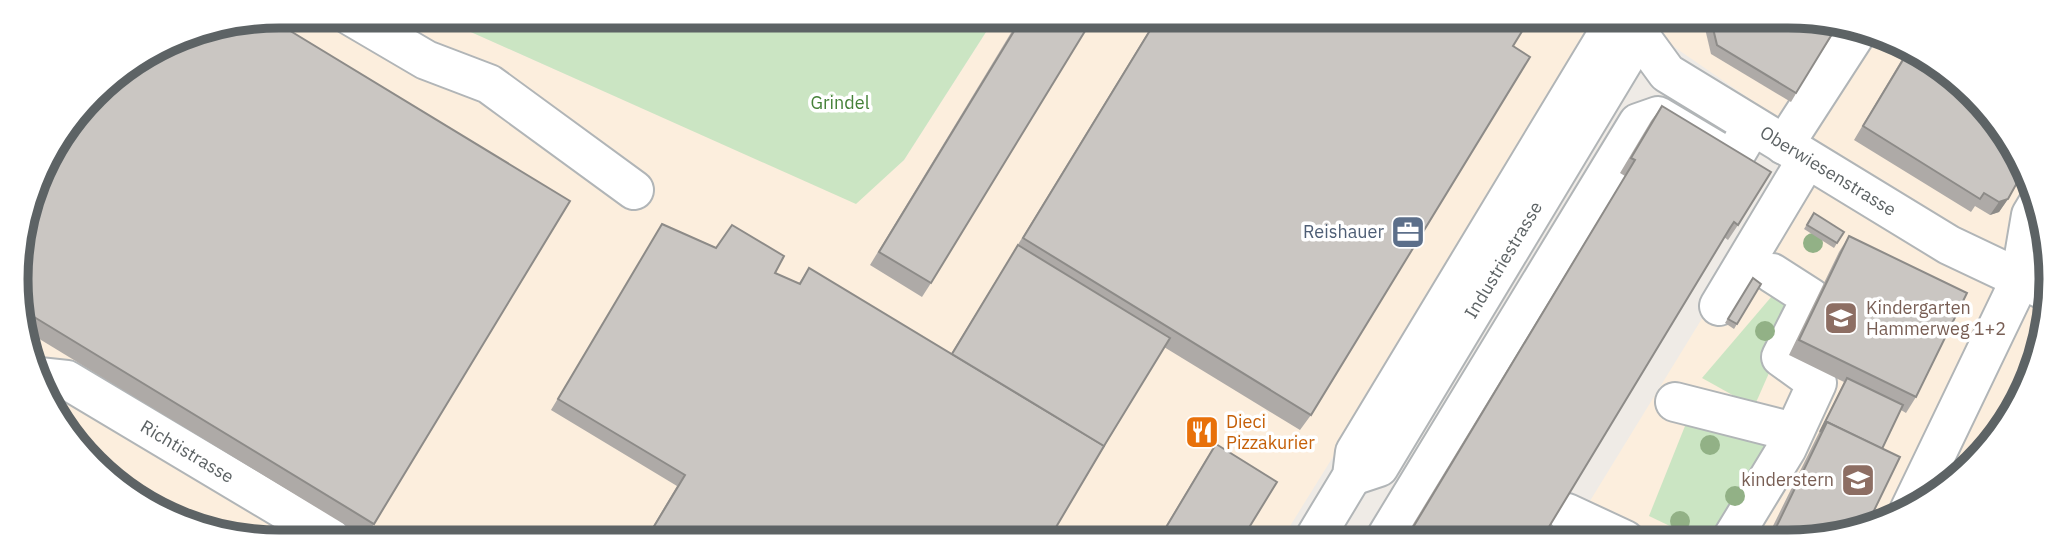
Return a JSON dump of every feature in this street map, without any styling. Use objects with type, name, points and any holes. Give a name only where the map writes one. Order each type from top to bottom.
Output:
[{"type":"street","points":[[371,28],[426,60],[488,84],[634,190]]},
{"type":"street","name":"Industriestrasse","points":[[1319,530],[1352,476],[1379,467],[1630,50],[1633,28]]},
{"type":"street","name":"Oberwiesenstrasse","points":[[1638,28],[1667,73],[1949,245],[2033,286]]},
{"type":"street","points":[[1718,306],[1781,144],[1853,37]]},
{"type":"street","points":[[1390,530],[1639,123],[1658,116],[1731,160],[1781,144]]},
{"type":"street","points":[[1920,492],[2033,286],[2031,218]]},
{"type":"street","points":[[1737,530],[1787,448],[1817,383],[1781,358],[1811,298],[1772,273]]},
{"type":"street","name":"Richtistrasse","points":[[48,378],[67,380],[318,530]]},
{"type":"street","points":[[1675,402],[1793,432]]},
{"type":"street","points":[[1567,513],[1604,530]]},
{"type":"shaded area","points":[[462,28],[856,203],[904,160],[989,28],[1599,28],[1288,530],[279,530],[230,525],[183,511],[140,488],[114,468],[90,444],[70,418],[47,375],[33,328],[28,279],[31,240],[165,56],[198,41],[246,30]]},
{"type":"shaded area","points":[[1647,28],[1788,28],[1821,30],[1869,41],[1927,70],[1953,90],[1977,114],[1997,140],[2020,183],[2037,246],[2039,279],[2034,328],[2020,375],[1997,418],[1977,444],[1941,478],[1899,504],[1869,517],[1821,528],[1788,530],[1572,530],[1811,141]]},
{"type":"green space","name":"Grindel","points":[[462,28],[989,28],[904,160],[856,204]]},
{"type":"green space","points":[[1778,289],[1798,307],[1754,407],[1702,378]]},
{"type":"green space","points":[[1689,416],[1780,445],[1729,530],[1678,530],[1649,516]]},
{"type":"building","points":[[285,28],[570,201],[374,524],[31,315],[28,279],[33,230],[41,198],[62,153],[90,114],[126,80],[153,62],[198,41],[246,30]]},
{"type":"building","points":[[1016,28],[1087,28],[931,283],[879,252]]},
{"type":"building","points":[[1151,28],[1524,28],[1513,46],[1530,57],[1311,415],[1023,238]]},
{"type":"building","points":[[1713,28],[1788,28],[1833,32],[1796,93],[1717,45]]},
{"type":"building","points":[[1905,57],[1941,80],[1977,114],[1997,140],[2019,180],[2008,199],[1999,202],[1984,193],[1980,199],[1863,126]]},
{"type":"building","points":[[1662,106],[1771,172],[1738,225],[1734,222],[1730,228],[1547,530],[1411,530],[1635,160],[1631,158]]},
{"type":"building","points":[[1814,213],[1844,232],[1837,243],[1807,225]]},
{"type":"building","points":[[662,224],[716,248],[732,225],[784,256],[775,273],[800,284],[809,268],[1104,446],[1054,530],[652,530],[685,475],[558,399]]},
{"type":"building","points":[[1849,236],[1967,293],[1916,397],[1799,340]]},
{"type":"building","points":[[1018,245],[1170,338],[1104,446],[952,354]]},
{"type":"building","points":[[1753,278],[1761,284],[1737,324],[1728,319]]},
{"type":"building","points":[[1847,378],[1903,405],[1882,449],[1827,422],[1820,432]]},
{"type":"building","points":[[1827,422],[1900,457],[1871,516],[1821,528],[1775,530]]},
{"type":"building","points":[[1216,444],[1277,482],[1248,530],[1164,530]]},
{"type":"place","name":"Reishauer","points":[[1408,232]]},
{"type":"place","name":"Kindergarten Hammerweg 1+2","points":[[1841,318]]},
{"type":"place","name":"Dieci Pizzakurier","points":[[1202,432]]},
{"type":"place","name":"kinderstern","points":[[1858,480]]}]
